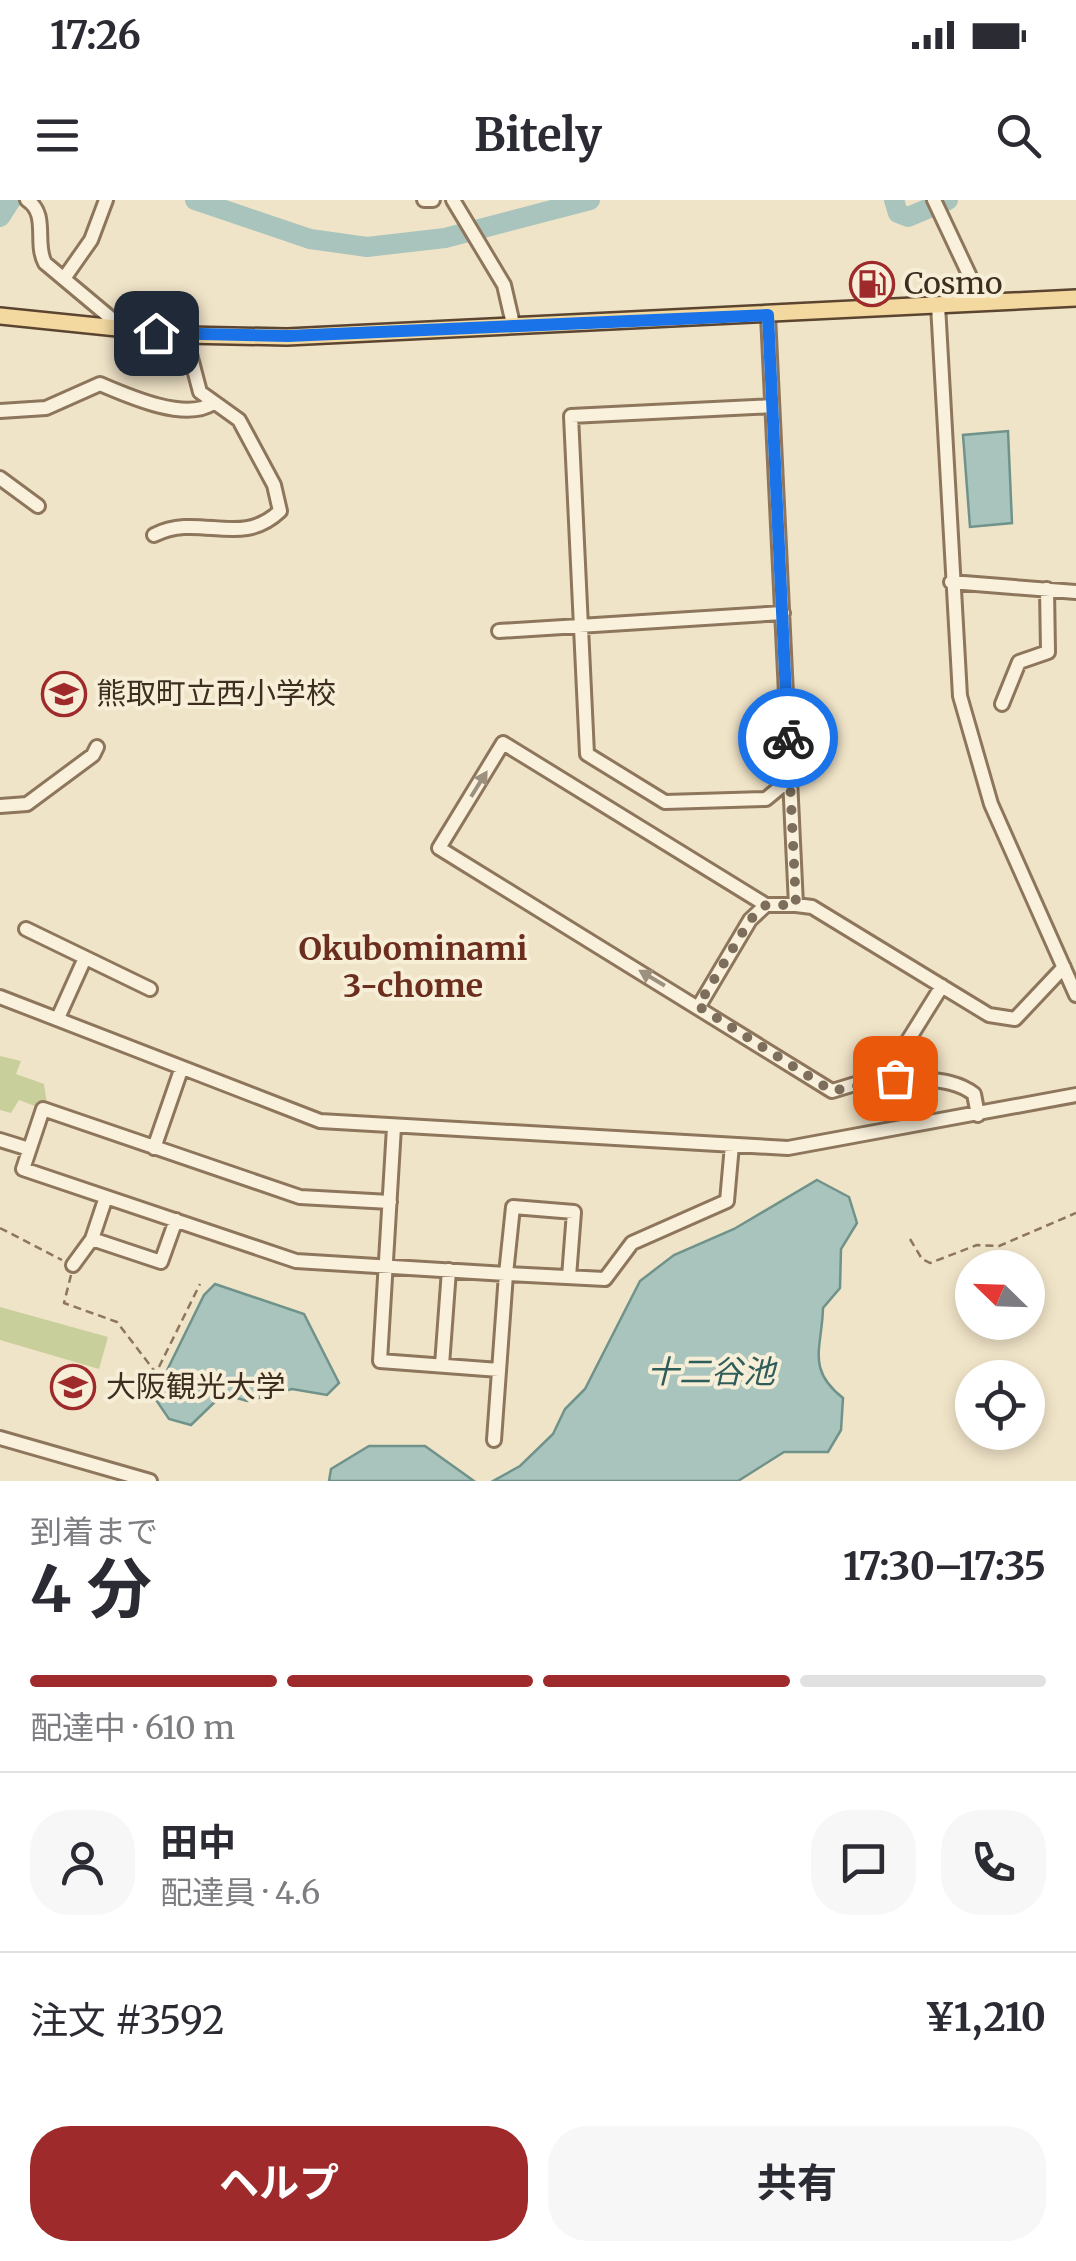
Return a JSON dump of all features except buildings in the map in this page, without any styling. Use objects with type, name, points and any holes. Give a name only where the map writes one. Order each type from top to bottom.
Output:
[{"type":"main road","points":[[0,316],[185,335],[288,336],[1076,298]]},
{"type":"street","points":[[66,276],[91,240],[106,200]]},
{"type":"street","points":[[424,200],[433,200]]},
{"type":"street","points":[[453,200],[504,285],[513,324]]},
{"type":"street","points":[[934,200],[982,302]]},
{"type":"street","points":[[34,202],[45,263],[66,276],[124,330]]},
{"type":"street","points":[[938,305],[960,696],[991,804],[1076,994]]},
{"type":"street","points":[[768,315],[796,905]]},
{"type":"street","points":[[154,535],[188,523],[222,531],[246,529],[280,511],[274,485],[239,420],[200,392],[185,335]]},
{"type":"street","points":[[0,411],[46,408],[78,390],[100,384],[176,411],[204,409],[213,403]]},
{"type":"street","points":[[772,406],[572,416],[580,625],[587,754],[664,802],[766,799],[790,779]]},
{"type":"street","points":[[0,478],[38,506]]},
{"type":"street","points":[[951,582],[1076,592]]},
{"type":"street","points":[[1002,704],[1019,662],[1048,652],[1047,589]]},
{"type":"street","points":[[499,630],[783,614]]},
{"type":"street","points":[[942,986],[899,1055],[888,1052],[857,1086],[832,1091],[439,848],[503,744],[766,905],[812,907],[942,986],[989,1015],[1015,1019],[1070,974]]},
{"type":"street","points":[[0,806],[27,804],[93,755],[97,747]]},
{"type":"street","points":[[698,1006],[750,920],[766,905]]},
{"type":"street","points":[[26,929],[150,988]]},
{"type":"street","points":[[58,1018],[85,958]]},
{"type":"street","points":[[0,997],[303,1118],[394,1127],[788,1148],[1076,1095]]},
{"type":"street","points":[[876,1066],[895,1078],[959,1082],[974,1094],[978,1115]]},
{"type":"street","points":[[154,1148],[181,1070]]},
{"type":"street","points":[[390,1202],[300,1197],[43,1110],[22,1169],[296,1260],[606,1279],[632,1243],[727,1201],[732,1145]]},
{"type":"street","points":[[394,1127],[380,1361],[499,1370]]},
{"type":"street","points":[[0,1140],[29,1149]]},
{"type":"street","points":[[73,1265],[92,1240],[106,1197]]},
{"type":"street","points":[[494,1440],[513,1207],[574,1212],[569,1277]]},
{"type":"street","points":[[92,1240],[160,1262],[176,1220]]},
{"type":"street","points":[[442,1366],[449,1270]]},
{"type":"street","points":[[0,1438],[150,1481]]},
{"type":"path","points":[[910,1239],[922,1260],[930,1263],[977,1245],[999,1246],[1076,1214]]},
{"type":"path","points":[[0,1228],[73,1265],[64,1304],[117,1322],[156,1373],[200,1284]]},
{"type":"green space","points":[[0,1056],[21,1061],[16,1074],[44,1084],[48,1111],[19,1100],[11,1113],[0,1110]]},
{"type":"green space","points":[[0,1307],[108,1337],[99,1369],[0,1340]]},
{"type":"water","points":[[1008,431],[1012,523],[970,527],[963,435]]},
{"type":"water","name":"十二谷池","points":[[817,1180],[849,1197],[857,1223],[841,1249],[840,1288],[823,1308],[820,1367],[831,1387],[843,1398],[841,1430],[828,1452],[784,1452],[738,1481],[493,1481],[520,1466],[553,1434],[565,1409],[585,1389],[640,1281],[674,1255],[734,1229]]},
{"type":"water","points":[[215,1284],[304,1314],[339,1383],[327,1395],[292,1389],[247,1401],[223,1394],[191,1425],[169,1419],[154,1397],[204,1295]]},
{"type":"water","points":[[369,1446],[425,1446],[474,1481],[329,1481],[331,1469]]},
{"type":"waterway","points":[[0,217],[11,200]]},
{"type":"waterway","points":[[195,200],[310,239],[367,247],[445,238],[590,200]]},
{"type":"waterway","points":[[894,200],[898,213],[908,217],[948,200]]},
{"type":"way so far","points":[[788,738],[796,905],[766,905],[750,920],[698,1006],[832,1091],[866,1081],[876,1066],[895,1078]]},
{"type":"place","name":"Cosmo","points":[[872,284]]},
{"type":"place","name":"熊取町立西小学校","points":[[64,694]]},
{"type":"place","name":"大阪観光大学","points":[[73,1387]]},
{"type":"district","name":"Okubominami 3-chome","points":[[413,968]]},
{"type":"route","points":[[156,333],[288,336],[768,315],[788,738]]}]
